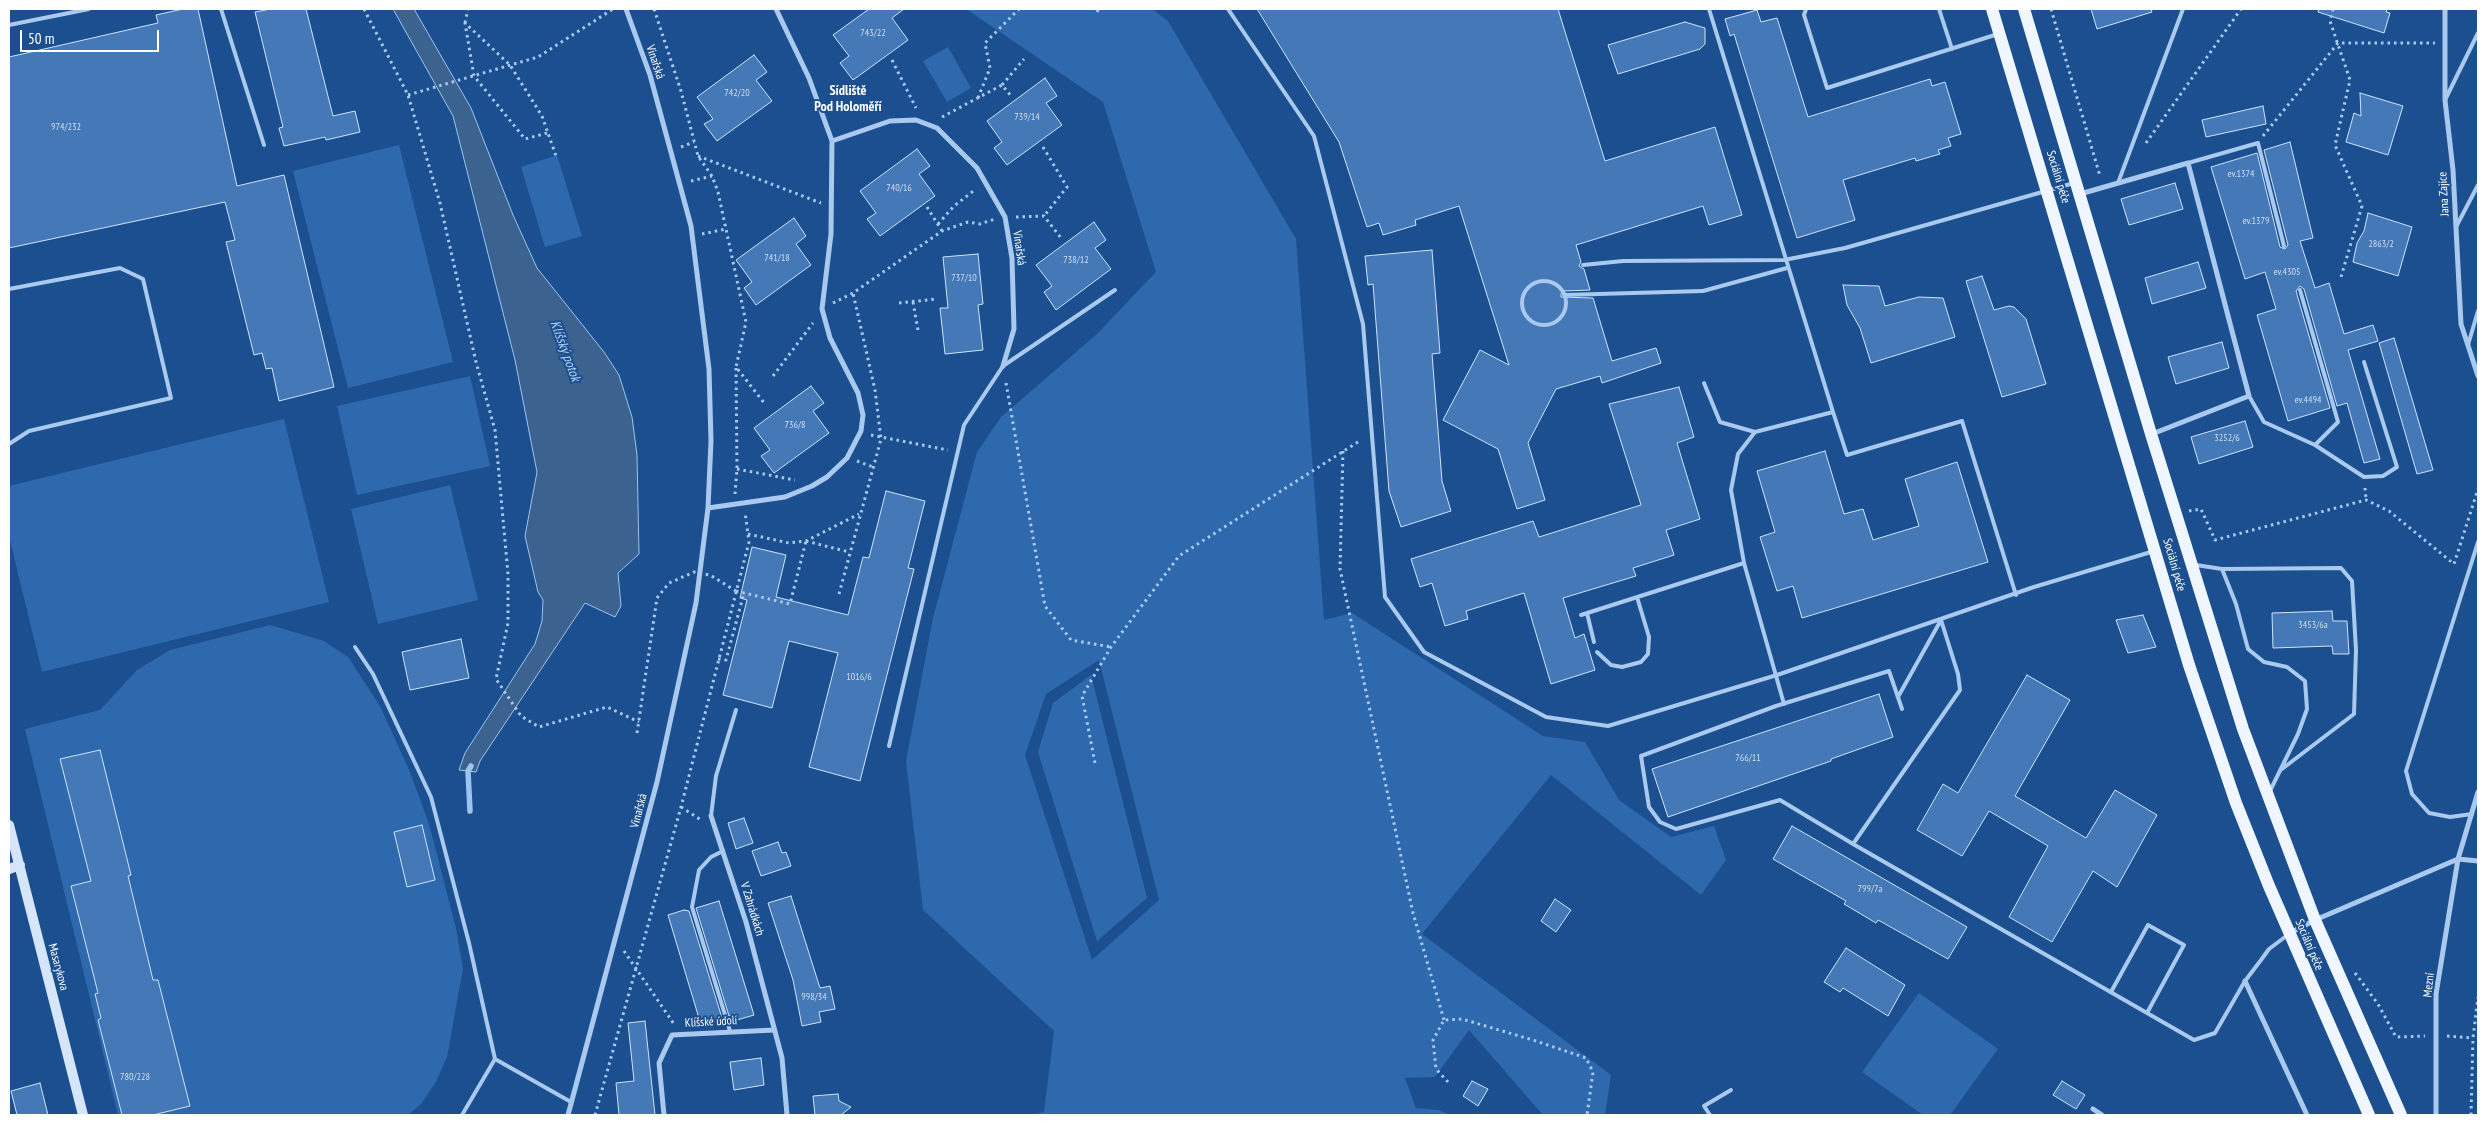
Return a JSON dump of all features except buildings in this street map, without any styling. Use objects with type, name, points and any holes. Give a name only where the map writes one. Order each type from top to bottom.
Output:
[{"type":"main road","name":"Sociální péče","points":[[1992,9],[2048,189],[2189,665],[2233,794],[2289,934],[2369,1115]]},
{"type":"main road","name":"Sociální péče","points":[[2024,9],[2151,434],[2243,730],[2315,920],[2401,1115]]},
{"type":"street","name":"Vinařská","points":[[568,1115],[658,782],[696,603],[708,508],[711,441],[710,369],[692,236],[650,75],[626,9]]},
{"type":"street","points":[[708,508],[785,498],[805,489],[827,477],[847,458],[861,431],[863,415],[858,393],[830,338],[822,309],[831,234],[832,141],[809,78],[776,9]]},
{"type":"street","name":"Jana Zajíce","points":[[2445,9],[2446,100],[2453,170],[2461,324],[2478,376]]},
{"type":"street","points":[[832,141],[890,121],[916,120],[926,124]]},
{"type":"street","name":"Vinařská","points":[[926,124],[937,128],[977,168],[1005,217],[1012,258],[1014,329],[1003,366]]},
{"type":"street","points":[[2151,434],[2249,396],[2188,164]]},
{"type":"street","name":"Sociální péče","points":[[2078,188],[2103,187],[2188,164]]},
{"type":"street","name":"Mezní","points":[[2436,1115],[2436,994],[2458,859],[2478,792]]},
{"type":"street","name":"V Zahrádkách","points":[[711,816],[746,922],[782,1058],[787,1115]]},
{"type":"street","name":"Masarykova","points":[[9,825],[84,1115]]},
{"type":"street","points":[[2289,934],[2315,920],[2458,859],[2478,861]]},
{"type":"street","points":[[9,869],[20,865]]},
{"type":"street","points":[[2245,981],[2307,1115]]},
{"type":"street","name":"Klíšské údolí","points":[[664,1115],[659,1063],[672,1035],[774,1030]]},
{"type":"street","points":[[2092,1110],[2102,1115]]},
{"type":"lane","points":[[9,25],[89,9]]},
{"type":"lane","points":[[221,9],[264,145]]},
{"type":"lane","points":[[1228,9],[1314,136],[1363,324],[1385,597],[1424,652],[1546,717],[1608,726],[1777,675],[2016,595],[2034,587],[2156,550]]},
{"type":"lane","points":[[1709,9],[1784,260],[1847,456],[1962,421],[2016,595]]},
{"type":"lane","points":[[1806,9],[1804,15],[1827,88],[2000,34]]},
{"type":"lane","points":[[1939,9],[1952,49]]},
{"type":"lane","points":[[2118,183],[2184,9]]},
{"type":"lane","points":[[2446,100],[2478,32]]},
{"type":"lane","points":[[2188,164],[2258,143],[2284,246]]},
{"type":"lane","points":[[2456,228],[2478,185]]},
{"type":"lane","points":[[1583,265],[1623,261],[1784,260],[1845,248],[2048,189],[2078,188]]},
{"type":"lane","points":[[9,289],[120,268],[143,279],[171,398],[30,431],[9,444]]},
{"type":"lane","points":[[1564,295],[1703,291],[1787,268]]},
{"type":"lane","points":[[1551,283],[1561,290],[1564,295],[1565,311],[1559,320],[1550,325],[1534,323],[1523,311],[1522,298],[1533,284],[1551,283]]},
{"type":"lane","points":[[1003,366],[1115,290]]},
{"type":"lane","points":[[2300,290],[2338,422],[2315,445]]},
{"type":"lane","points":[[2468,345],[2478,311]]},
{"type":"lane","points":[[2249,396],[2264,422],[2315,445],[2364,477],[2383,476],[2397,467],[2364,362]]},
{"type":"lane","name":"Vinařská","points":[[889,746],[964,425],[1003,366]]},
{"type":"lane","points":[[1704,383],[1720,422],[1754,432],[1833,412]]},
{"type":"lane","points":[[1754,432],[1738,454],[1730,490],[1744,563],[1784,704]]},
{"type":"lane","points":[[2472,814],[2450,818],[2429,813],[2412,794],[2406,771],[2478,542]]},
{"type":"lane","points":[[1581,615],[1744,563]]},
{"type":"lane","points":[[2191,564],[2222,569],[2341,568],[2352,581],[2356,650],[2354,714],[2282,770]]},
{"type":"lane","points":[[2222,569],[2236,604],[2248,649],[2264,662],[2287,667],[2305,681],[2307,709],[2282,770],[2267,797]]},
{"type":"lane","points":[[1597,652],[1611,665],[1622,667],[1641,662],[1648,654],[1649,637],[1637,597]]},
{"type":"lane","points":[[1587,613],[1594,642]]},
{"type":"lane","points":[[1898,697],[1941,620]]},
{"type":"lane","points":[[1853,844],[1960,690],[1958,674],[1941,620]]},
{"type":"lane","points":[[355,647],[373,674],[431,797],[469,943],[495,1059],[462,1115]]},
{"type":"lane","points":[[1902,709],[1889,671],[1784,704],[1641,756],[1649,807],[1660,822],[1676,829],[1780,800],[2194,1040],[2216,1033],[2245,981],[2270,949],[2289,934]]},
{"type":"lane","name":"V Zahrádkách","points":[[711,816],[716,776],[736,710]]},
{"type":"lane","points":[[723,851],[711,857],[699,870],[692,907],[730,1031]]},
{"type":"lane","points":[[2111,992],[2148,925],[2184,946],[2147,1013]]},
{"type":"lane","points":[[495,1059],[571,1102]]},
{"type":"lane","points":[[1710,1115],[1704,1106],[1731,1090]]},
{"type":"path","points":[[364,9],[408,95],[440,203],[476,362],[495,430],[508,574],[508,622],[496,679],[521,716],[538,727],[607,707],[639,722]]},
{"type":"path","points":[[468,9],[465,22],[474,76],[525,139],[547,133]]},
{"type":"path","points":[[408,95],[538,57],[613,9]]},
{"type":"path","points":[[654,9],[681,91],[698,156],[712,176],[726,229],[746,322],[736,367],[737,469],[734,505]]},
{"type":"path","points":[[978,98],[990,68],[985,43],[1018,9]]},
{"type":"path","points":[[2051,9],[2103,187]]},
{"type":"path","points":[[2140,152],[2242,9]]},
{"type":"path","points":[[2334,9],[2330,21],[2350,80],[2335,144],[2362,206],[2341,277]]},
{"type":"path","points":[[465,22],[510,65],[542,116],[556,156]]},
{"type":"path","points":[[2338,43],[2445,43]]},
{"type":"path","points":[[2258,143],[2338,43]]},
{"type":"path","points":[[892,60],[926,124],[1002,85],[1024,59]]},
{"type":"path","points":[[1002,85],[1011,96]]},
{"type":"path","points":[[1043,147],[1067,187],[1044,216]]},
{"type":"path","points":[[698,156],[830,206]]},
{"type":"path","points":[[679,184],[712,176]]},
{"type":"path","points":[[938,224],[954,206],[985,181]]},
{"type":"path","points":[[927,207],[942,231]]},
{"type":"path","points":[[773,376],[822,309],[853,293],[942,231],[968,222],[980,224],[1005,217],[1044,216]]},
{"type":"path","points":[[1044,216],[1061,238]]},
{"type":"path","points":[[692,236],[726,229]]},
{"type":"path","points":[[899,303],[936,299]]},
{"type":"path","points":[[913,302],[918,330]]},
{"type":"path","points":[[1003,366],[1045,606],[1071,640],[1111,647]]},
{"type":"path","points":[[736,367],[765,404]]},
{"type":"path","points":[[1095,763],[1082,696],[1111,647],[1179,556],[1372,433]]},
{"type":"path","points":[[881,439],[958,452]]},
{"type":"path","points":[[1343,451],[1340,569],[1413,913],[1444,1020],[1433,1040],[1436,1069],[1448,1082]]},
{"type":"path","points":[[847,458],[873,467]]},
{"type":"path","points":[[737,469],[799,480],[805,489]]},
{"type":"path","points":[[2176,514],[2202,508],[2215,540],[2366,500],[2389,511],[2454,564],[2478,489]]},
{"type":"path","points":[[595,1115],[680,807],[749,542],[743,502]]},
{"type":"path","points":[[748,534],[789,543],[806,541],[860,514]]},
{"type":"path","points":[[637,733],[657,598],[669,583],[694,572],[710,575],[736,591],[790,604],[806,541]]},
{"type":"path","points":[[806,541],[849,552]]},
{"type":"path","points":[[718,660],[726,660],[744,593]]},
{"type":"path","points":[[680,807],[702,821],[714,823]]},
{"type":"path","points":[[615,938],[681,1034]]},
{"type":"path","points":[[2341,980],[2357,972],[2396,1036],[2473,1038]]},
{"type":"path","points":[[2472,1115],[2473,1038],[2478,996]]},
{"type":"path","points":[[1444,1020],[1462,1019],[1586,1058],[1594,1072],[1587,1115]]},
{"type":"shaded area","points":[[966,9],[1152,9],[1168,21],[1296,239],[1324,620],[1352,613],[1543,736],[1585,742],[1619,800],[1671,837],[1714,826],[1726,860],[1701,895],[1551,775],[1422,934],[1611,1075],[1605,1115],[1543,1115],[1469,1030],[1435,1077],[1405,1078],[1416,1108],[1439,1110],[1450,1115],[1031,1115],[1044,1112],[1054,1031],[923,910],[906,761],[933,618],[977,452],[1001,417],[1097,334],[1156,272],[1103,102]],"holes":[[[1099,660],[1159,900],[1092,960],[1025,755],[1046,694]]]},
{"type":"shaded area","points":[[948,47],[971,88],[947,102],[923,61]]},
{"type":"shaded area","points":[[399,145],[453,362],[348,388],[293,171]]},
{"type":"shaded area","points":[[557,155],[582,236],[545,247],[521,167]]},
{"type":"shaded area","points":[[470,376],[490,466],[357,495],[337,406]]},
{"type":"shaded area","points":[[284,419],[329,602],[42,672],[9,536],[9,486]]},
{"type":"shaded area","points":[[450,485],[478,600],[378,624],[351,509]]},
{"type":"shaded area","points":[[270,625],[324,641],[348,657],[380,706],[410,772],[429,824],[456,928],[463,969],[447,1057],[436,1082],[421,1104],[408,1115],[118,1115],[25,729],[100,710],[137,670],[170,650]]},
{"type":"shaded area","points":[[1091,675],[1147,898],[1097,941],[1038,752],[1053,703]]},
{"type":"shaded area","points":[[1919,993],[1998,1049],[1950,1115],[1923,1115],[1862,1072]]},
{"type":"water","points":[[393,9],[414,9],[471,108],[513,215],[537,268],[604,352],[619,375],[632,417],[637,455],[639,554],[618,573],[621,606],[615,617],[585,603],[480,761],[476,772],[459,770],[465,753],[535,644],[542,621],[543,600],[538,592],[525,536],[537,472],[515,360],[453,116]]},
{"type":"waterway","name":"Klíšský potok","points":[[470,811],[468,771],[471,766]]},
{"type":"district","name":"Sídliště Pod Holoměří","points":[[848,99]]}]
